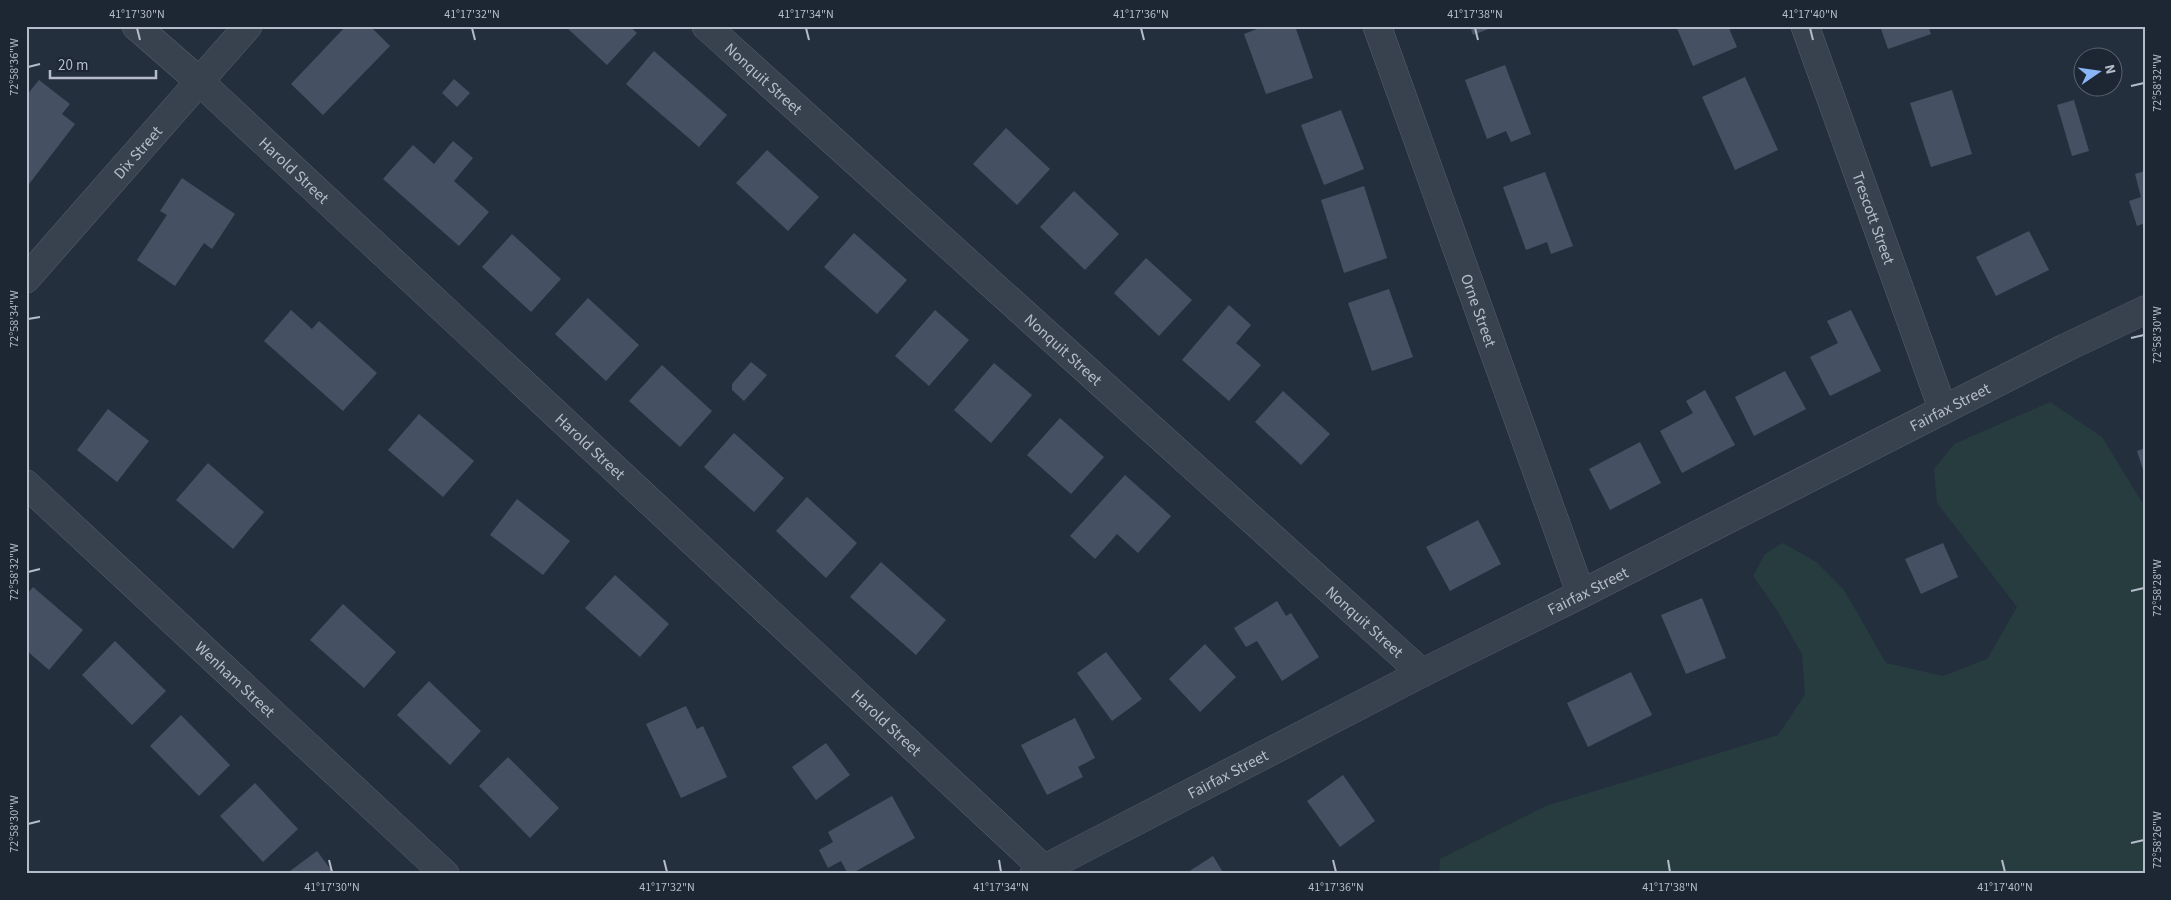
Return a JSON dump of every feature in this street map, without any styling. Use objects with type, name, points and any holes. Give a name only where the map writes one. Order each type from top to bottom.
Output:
[{"type":"street","name":"Harold Street","points":[[136,26],[199,82],[1039,871]]},
{"type":"street","name":"Dix Street","points":[[26,279],[248,26]]},
{"type":"street","name":"Nonquit Street","points":[[706,26],[1422,673]]},
{"type":"street","name":"Orne Street","points":[[1377,26],[1581,594]]},
{"type":"street","name":"Trescott Street","points":[[1805,26],[1943,410]]},
{"type":"street","name":"Fairfax Street","points":[[1039,871],[1422,673],[2145,310]]},
{"type":"street","name":"Wenham Street","points":[[26,484],[445,874]]},
{"type":"green space","points":[[2050,402],[2102,437],[2145,507],[2145,874],[1439,874],[1440,859],[1546,806],[1778,735],[1805,695],[1802,654],[1778,612],[1753,576],[1765,554],[1783,543],[1816,562],[1844,590],[1886,663],[1943,676],[1987,659],[2017,607],[1937,503],[1934,469],[1954,444]]},
{"type":"building","points":[[346,26],[370,26],[390,46],[323,115],[291,84]]},
{"type":"building","points":[[565,26],[629,26],[637,33],[607,65]]},
{"type":"building","points":[[1265,26],[1295,26],[1313,78],[1266,94],[1244,34]]},
{"type":"building","points":[[1470,26],[1496,26],[1473,35]]},
{"type":"building","points":[[1676,26],[1728,26],[1737,47],[1693,66]]},
{"type":"building","points":[[1880,26],[1928,26],[1931,34],[1888,49]]},
{"type":"building","points":[[654,51],[727,115],[699,147],[626,84]]},
{"type":"building","points":[[1505,65],[1531,134],[1511,142],[1506,131],[1487,139],[1465,80]]},
{"type":"building","points":[[1745,77],[1778,150],[1735,170],[1702,97]]},
{"type":"building","points":[[454,79],[470,93],[457,107],[442,93]]},
{"type":"building","points":[[39,80],[70,104],[62,114],[75,124],[26,188],[26,96]]},
{"type":"building","points":[[1952,90],[1972,154],[1931,167],[1910,103]]},
{"type":"building","points":[[2074,100],[2089,151],[2072,156],[2057,105]]},
{"type":"building","points":[[1341,110],[1364,169],[1324,185],[1301,125]]},
{"type":"building","points":[[1006,128],[1050,169],[1017,205],[973,164]]},
{"type":"building","points":[[453,141],[473,158],[454,181],[489,212],[459,246],[383,179],[413,145],[434,164]]},
{"type":"building","points":[[767,150],[819,197],[788,231],[736,183]]},
{"type":"building","points":[[2145,171],[2145,223],[2137,226],[2129,201],[2141,197],[2135,174]]},
{"type":"building","points":[[1545,172],[1573,246],[1551,254],[1547,242],[1526,250],[1503,187]]},
{"type":"building","points":[[182,178],[235,214],[212,249],[204,243],[175,286],[137,260],[167,215],[160,211]]},
{"type":"building","points":[[1364,186],[1387,258],[1344,273],[1321,200]]},
{"type":"building","points":[[1074,191],[1119,234],[1085,270],[1040,227]]},
{"type":"building","points":[[2029,231],[2049,270],[1996,296],[1976,257]]},
{"type":"building","points":[[854,233],[907,280],[877,314],[824,267]]},
{"type":"building","points":[[512,234],[561,279],[531,312],[482,267]]},
{"type":"building","points":[[1146,258],[1192,300],[1159,336],[1114,293]]},
{"type":"building","points":[[1389,289],[1413,357],[1372,371],[1348,303]]},
{"type":"building","points":[[588,298],[639,345],[606,381],[555,334]]},
{"type":"building","points":[[1229,305],[1251,325],[1236,343],[1261,365],[1229,401],[1182,360]]},
{"type":"building","points":[[291,310],[312,329],[319,321],[377,373],[343,411],[264,341]]},
{"type":"building","points":[[935,310],[969,340],[929,386],[895,356]]},
{"type":"building","points":[[1851,310],[1881,371],[1830,396],[1810,357],[1838,343],[1827,321]]},
{"type":"building","points":[[751,362],[767,375],[744,401],[732,390],[732,384]]},
{"type":"building","points":[[994,363],[1032,395],[991,443],[954,410]]},
{"type":"building","points":[[662,365],[712,411],[680,447],[629,401]]},
{"type":"building","points":[[1785,371],[1806,409],[1754,436],[1735,397]]},
{"type":"building","points":[[1705,390],[1735,445],[1682,473],[1660,431],[1693,413],[1686,401]]},
{"type":"building","points":[[1283,391],[1330,434],[1301,465],[1255,422]]},
{"type":"building","points":[[108,409],[149,441],[117,482],[77,450]]},
{"type":"building","points":[[419,414],[474,461],[443,497],[388,450]]},
{"type":"building","points":[[1060,418],[1104,457],[1071,494],[1027,455]]},
{"type":"building","points":[[734,433],[784,478],[754,512],[704,467]]},
{"type":"building","points":[[1640,442],[1661,483],[1610,510],[1589,469]]},
{"type":"building","points":[[2145,448],[2145,473],[2144,473],[2137,451]]},
{"type":"building","points":[[208,463],[264,512],[233,549],[176,500]]},
{"type":"building","points":[[1125,475],[1171,516],[1138,553],[1117,534],[1095,559],[1070,536]]},
{"type":"building","points":[[807,497],[857,543],[826,578],[776,531]]},
{"type":"building","points":[[517,499],[570,541],[543,575],[490,535]]},
{"type":"building","points":[[1478,520],[1501,564],[1450,591],[1426,547]]},
{"type":"building","points":[[1943,543],[1958,577],[1921,594],[1905,559]]},
{"type":"building","points":[[881,562],[946,620],[916,655],[850,597]]},
{"type":"building","points":[[615,575],[669,624],[640,657],[585,608]]},
{"type":"building","points":[[33,587],[83,630],[49,670],[26,650],[26,595]]},
{"type":"building","points":[[1702,598],[1726,658],[1686,674],[1661,615]]},
{"type":"building","points":[[1277,601],[1286,616],[1291,613],[1319,657],[1282,681],[1257,641],[1246,647],[1234,628]]},
{"type":"building","points":[[343,604],[396,652],[364,688],[310,640]]},
{"type":"building","points":[[115,641],[166,691],[132,725],[82,675]]},
{"type":"building","points":[[1205,644],[1236,677],[1200,712],[1169,679]]},
{"type":"building","points":[[1106,652],[1142,699],[1112,721],[1077,673]]},
{"type":"building","points":[[1631,672],[1652,715],[1588,747],[1567,703]]},
{"type":"building","points":[[429,681],[481,731],[450,765],[397,715]]},
{"type":"building","points":[[686,706],[697,729],[703,726],[727,777],[681,798],[646,724]]},
{"type":"building","points":[[181,715],[230,765],[199,796],[150,746]]},
{"type":"building","points":[[1075,718],[1095,758],[1078,767],[1083,777],[1047,795],[1021,745]]},
{"type":"building","points":[[826,743],[850,775],[816,800],[792,767]]},
{"type":"building","points":[[508,757],[559,808],[530,838],[479,786]]},
{"type":"building","points":[[1343,775],[1375,821],[1340,847],[1307,801]]},
{"type":"building","points":[[255,783],[298,829],[263,862],[220,816]]},
{"type":"building","points":[[892,796],[915,838],[851,874],[848,874],[841,861],[828,868],[819,850],[833,842],[828,832]]},
{"type":"building","points":[[317,851],[334,874],[286,874]]},
{"type":"building","points":[[1213,856],[1224,874],[1185,874]]}]
